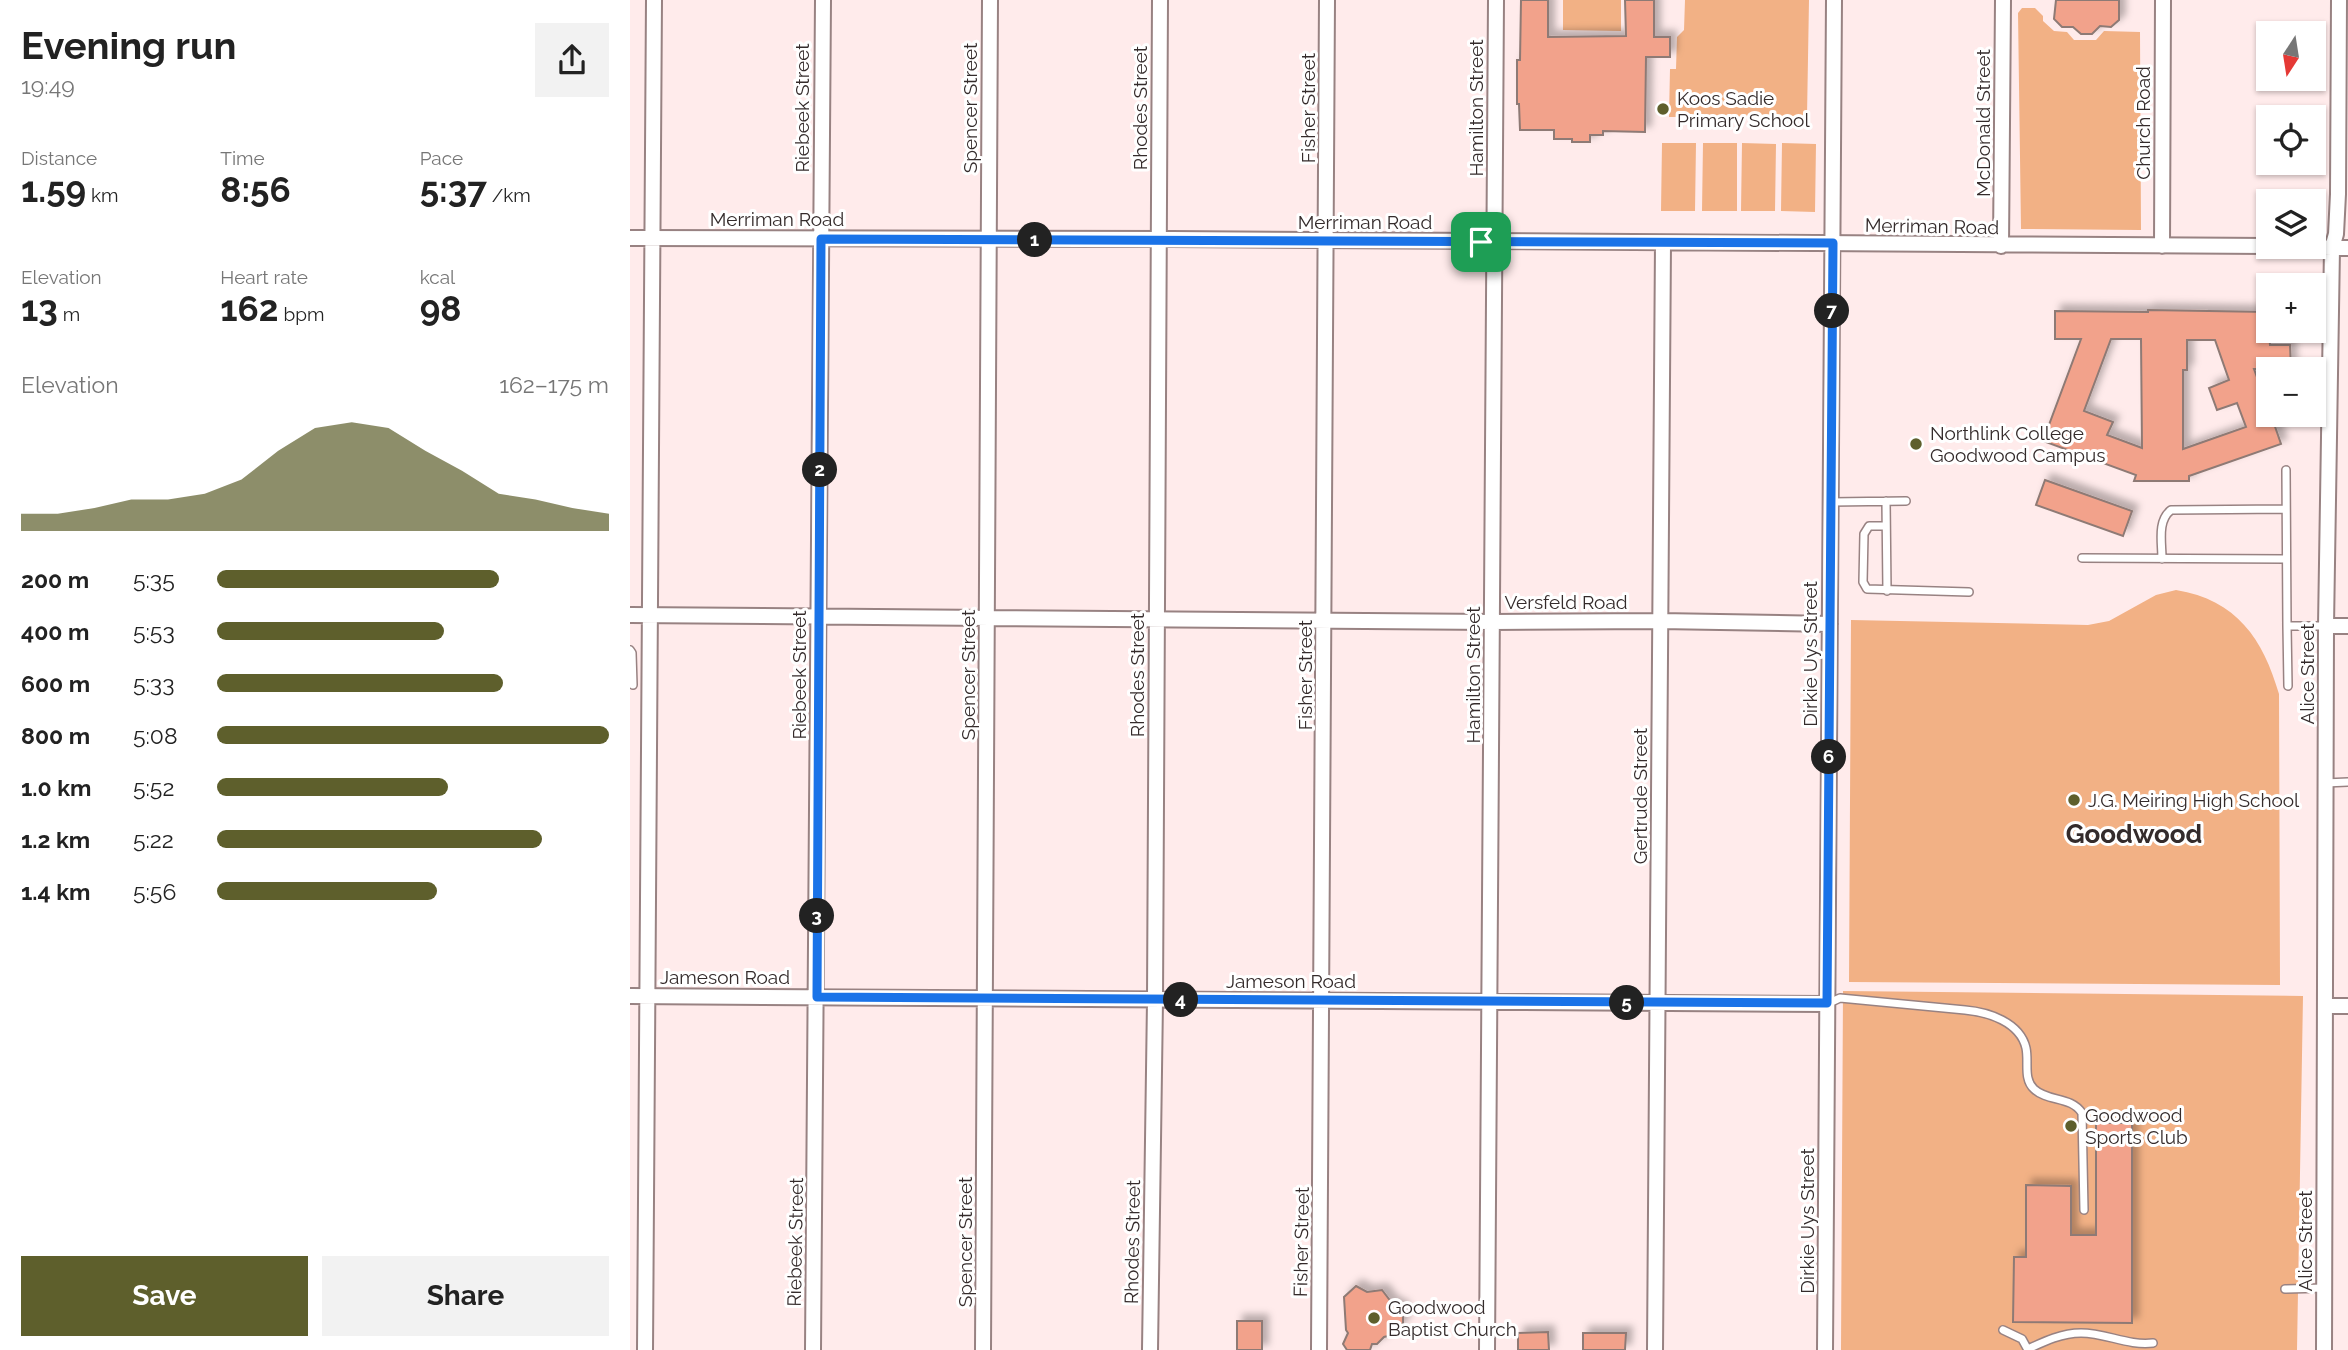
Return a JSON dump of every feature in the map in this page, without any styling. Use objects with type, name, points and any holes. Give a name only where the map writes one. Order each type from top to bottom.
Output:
[{"type":"street","points":[[645,1350],[654,0]]},
{"type":"street","name":"Riebeek Street","points":[[813,1350],[822,0]]},
{"type":"street","name":"Spencer Street","points":[[983,1350],[989,0]]},
{"type":"street","name":"Rhodes Street","points":[[1150,1350],[1160,0]]},
{"type":"street","name":"Fisher Street","points":[[1318,1350],[1327,0]]},
{"type":"street","name":"Hamilton Street","points":[[1488,1350],[1496,0]]},
{"type":"street","name":"Dirkie Uys Street","points":[[1825,1350],[1833,0]]},
{"type":"street","name":"McDonald Street","points":[[2001,246],[2003,0]]},
{"type":"street","name":"Church Road","points":[[2162,246],[2163,0]]},
{"type":"street","name":"Alice Street","points":[[2324,1350],[2326,626],[2332,248],[2336,234],[2338,194],[2339,0]]},
{"type":"street","name":"Merriman Road","points":[[630,238],[2256,246]]},
{"type":"street","name":"Gertrude Street","points":[[1655,1350],[1663,243]]},
{"type":"street","points":[[2326,248],[2348,248]]},
{"type":"street","name":"Versfeld Road","points":[[630,615],[1830,624]]},
{"type":"street","points":[[2326,626],[2348,626]]},
{"type":"street","name":"Jameson Road","points":[[630,996],[1827,1003]]},
{"type":"street","points":[[2326,1006],[2348,1006]]},
{"type":"lane","points":[[2286,470],[2288,686]]},
{"type":"lane","points":[[1886,501],[1886,591]]},
{"type":"lane","points":[[1831,502],[1906,501]]},
{"type":"lane","points":[[2162,559],[2162,522],[2171,510],[2286,509]]},
{"type":"lane","points":[[1886,526],[1869,526],[1864,534],[1863,582],[1867,589],[1969,592]]},
{"type":"lane","points":[[2082,558],[2287,559]]},
{"type":"lane","points":[[2287,626],[2326,626]]},
{"type":"lane","points":[[630,650],[633,685]]},
{"type":"lane","points":[[2325,783],[2348,782]]},
{"type":"lane","points":[[1827,1003],[1840,998],[1973,1010],[2009,1024],[2026,1046],[2029,1083],[2033,1088],[2041,1094],[2078,1106],[2082,1113],[2084,1210]]},
{"type":"lane","points":[[2285,1289],[2324,1288]]},
{"type":"lane","points":[[2003,1331],[2022,1339],[2028,1350],[2061,1335],[2082,1333],[2139,1347],[2153,1343]]},
{"type":"shaded area","points":[[1563,0],[1621,0],[1621,31],[1563,30]]},
{"type":"shaded area","points":[[1685,0],[1809,0],[1807,116],[1669,117],[1670,69],[1676,69],[1677,37],[1684,30]]},
{"type":"shaded area","points":[[2022,8],[2035,8],[2043,16],[2043,21],[2054,31],[2067,32],[2074,40],[2096,40],[2104,31],[2140,32],[2141,230],[2021,229],[2018,13]]},
{"type":"shaded area","points":[[1662,143],[1696,143],[1695,211],[1661,211]]},
{"type":"shaded area","points":[[1703,143],[1737,143],[1737,211],[1702,211]]},
{"type":"shaded area","points":[[1742,143],[1776,144],[1775,211],[1741,211]]},
{"type":"shaded area","points":[[1782,143],[1816,144],[1815,212],[1781,211]]},
{"type":"shaded area","points":[[2176,590],[2216,603],[2244,625],[2265,656],[2279,694],[2280,985],[1849,982],[1851,620],[2088,625],[2109,621],[2156,595]]},
{"type":"shaded area","name":"Goodwood Sports Club","points":[[1843,991],[2303,996],[2297,1350],[1841,1350]]},
{"type":"building","points":[[1521,0],[1548,0],[1548,37],[1626,36],[1625,0],[1654,0],[1654,37],[1670,37],[1670,57],[1646,57],[1645,132],[1603,131],[1603,135],[1590,135],[1590,142],[1572,142],[1572,139],[1554,139],[1554,130],[1520,130],[1517,60],[1520,60]]},
{"type":"building","points":[[2056,0],[2119,0],[2119,20],[2111,27],[2100,26],[2092,34],[2081,34],[2073,27],[2062,27],[2054,19]]},
{"type":"building","points":[[2055,311],[2256,312],[2256,343],[2290,345],[2290,357],[2256,357],[2254,369],[2256,427],[2275,427],[2281,444],[2189,476],[2189,481],[2134,481],[2136,475],[2043,441],[2081,339],[2055,339]],"holes":[[[2111,339],[2141,339],[2142,448],[2107,435],[2113,422],[2084,411]],[[2187,340],[2215,340],[2229,380],[2209,388],[2217,410],[2237,403],[2246,427],[2183,449],[2183,370],[2187,370]]]},
{"type":"building","points":[[2045,480],[2132,511],[2123,536],[2036,505]]},
{"type":"building","points":[[2096,1123],[2132,1123],[2132,1323],[2013,1322],[2014,1257],[2026,1257],[2026,1185],[2071,1186],[2071,1235],[2096,1235]]},
{"type":"building","name":"Goodwood Baptist Church","points":[[1356,1286],[1367,1292],[1382,1290],[1392,1303],[1403,1308],[1403,1323],[1377,1344],[1372,1344],[1370,1350],[1347,1350],[1343,1344],[1348,1333],[1344,1297]]},
{"type":"building","points":[[1237,1321],[1262,1321],[1262,1350],[1237,1350]]},
{"type":"building","points":[[1548,1332],[1549,1350],[1518,1350],[1518,1333]]},
{"type":"building","points":[[1583,1333],[1626,1333],[1625,1350],[1583,1350]]},
{"type":"place","name":"Koos Sadie Primary School","points":[[1663,109]]},
{"type":"place","name":"Northlink College Goodwood Campus","points":[[1916,444]]},
{"type":"place","name":"J.G. Meiring High School","points":[[2074,800]]},
{"type":"place","name":"Goodwood Sports Club","points":[[2071,1126]]},
{"type":"place","name":"Goodwood Baptist Church","points":[[1374,1318]]},
{"type":"district","name":"Goodwood","points":[[2134,834]]},
{"type":"route","points":[[821,239],[1481,242],[1833,243],[1827,1003],[817,997],[821,239]]}]
